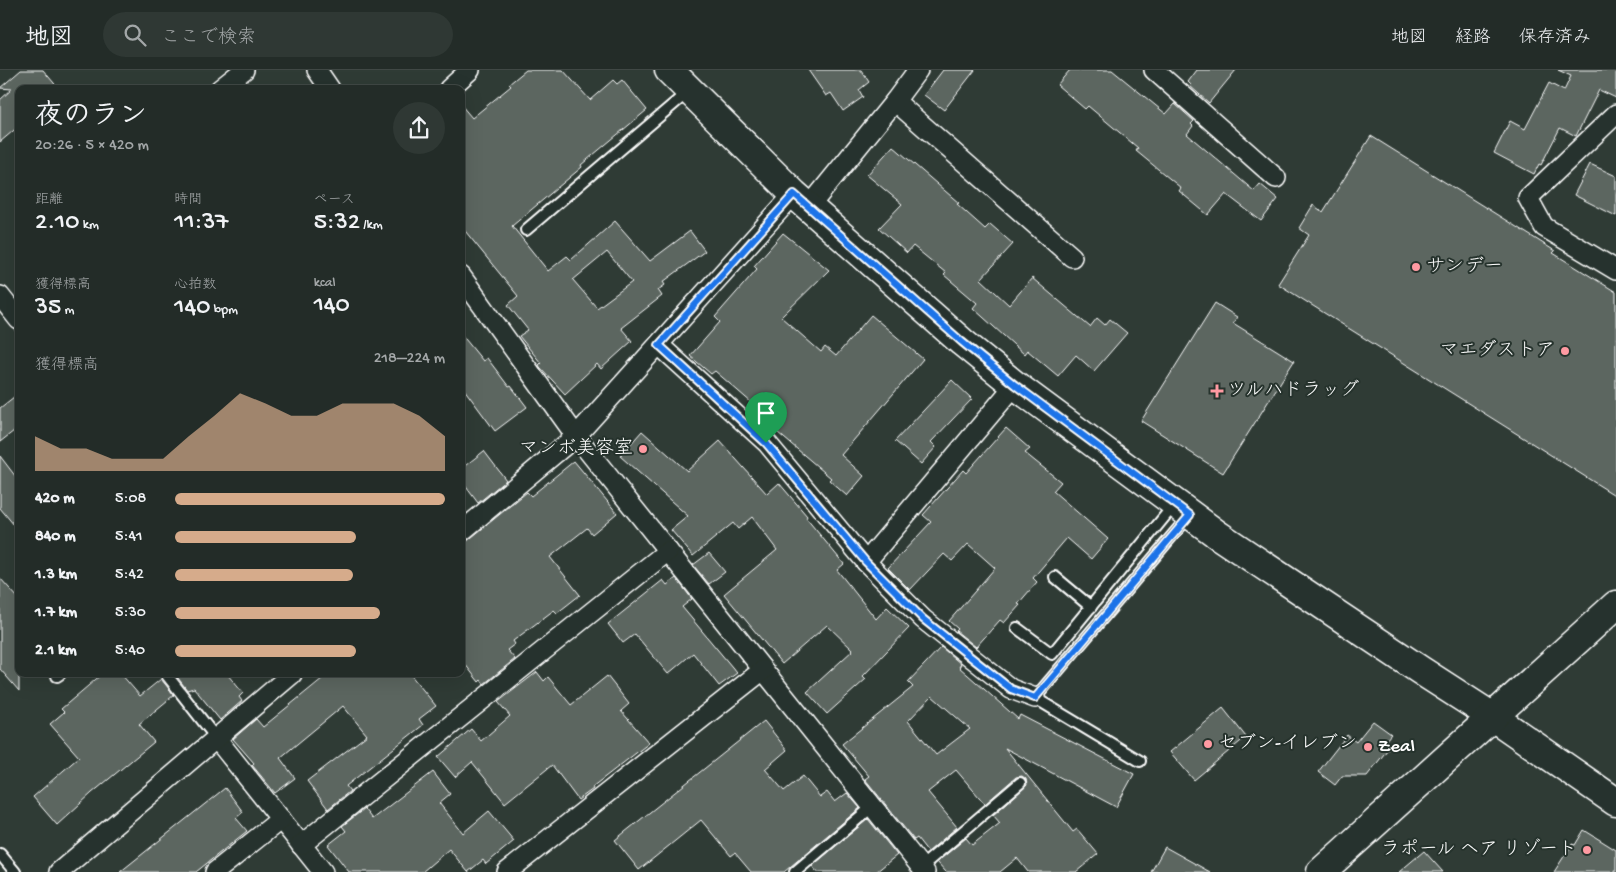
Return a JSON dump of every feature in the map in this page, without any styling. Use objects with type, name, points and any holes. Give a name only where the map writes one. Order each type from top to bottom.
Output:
[{"type":"street","points":[[225,85],[244,70]]},
{"type":"street","points":[[317,70],[327,85]]},
{"type":"street","points":[[453,85],[470,70]]},
{"type":"street","points":[[669,70],[801,201],[962,342],[1015,385],[1182,510],[1412,665],[1493,717],[1616,802]]},
{"type":"street","points":[[465,529],[576,436],[659,345],[801,201],[895,101],[918,70]]},
{"type":"street","points":[[1154,70],[1276,178]]},
{"type":"street","points":[[895,101],[1072,258]]},
{"type":"street","points":[[1616,114],[1528,198],[1544,227],[1616,270]]},
{"type":"street","points":[[465,282],[576,436],[873,806],[921,870]]},
{"type":"street","points":[[0,296],[15,315]]},
{"type":"street","points":[[659,345],[766,443],[866,562],[923,619],[1011,689],[1035,698]]},
{"type":"street","points":[[866,562],[1015,385]]},
{"type":"street","points":[[301,845],[668,551]]},
{"type":"street","points":[[1321,872],[1616,605]]},
{"type":"street","points":[[507,872],[763,670]]},
{"type":"street","points":[[59,872],[288,677]]},
{"type":"street","points":[[216,738],[323,872]]},
{"type":"street","points":[[215,872],[281,819]]},
{"type":"lane","points":[[526,230],[689,90]]},
{"type":"lane","points":[[1017,628],[1052,654],[1091,607],[1182,510]]},
{"type":"lane","points":[[1140,761],[1035,698],[1182,510]]},
{"type":"lane","points":[[1055,577],[1091,607]]},
{"type":"lane","points":[[168,677],[216,738]]},
{"type":"lane","points":[[921,870],[1020,783]]},
{"type":"lane","points":[[795,872],[873,806]]},
{"type":"lane","points":[[0,854],[15,872]]},
{"type":"building","points":[[21,70],[43,70],[56,85],[15,85],[15,129],[0,142],[0,100],[12,89],[0,88]]},
{"type":"building","points":[[526,70],[563,70],[590,100],[613,80],[617,84],[622,80],[647,110],[512,226],[548,271],[567,256],[571,260],[615,221],[650,261],[690,231],[705,251],[663,282],[665,285],[658,290],[662,296],[621,328],[632,341],[601,369],[597,364],[565,394],[540,367],[541,363],[519,336],[528,330],[508,305],[518,296],[465,231],[465,110],[472,118],[511,86],[509,84]],"holes":[[[607,252],[632,282],[597,308],[573,280]]]},
{"type":"building","points":[[808,70],[861,70],[869,82],[859,90],[863,97],[843,111],[831,93],[826,96]]},
{"type":"building","points":[[943,70],[975,70],[944,110],[924,95]]},
{"type":"building","points":[[1070,70],[1112,70],[1166,114],[1175,104],[1194,121],[1187,134],[1254,191],[1260,184],[1278,199],[1261,221],[1226,194],[1208,215],[1179,191],[1181,188],[1136,151],[1138,148],[1088,106],[1085,109],[1057,85]]},
{"type":"building","points":[[1197,70],[1236,70],[1209,103],[1188,82]]},
{"type":"building","points":[[1558,70],[1616,70],[1616,98],[1599,90],[1576,136],[1560,128],[1541,165],[1539,164],[1534,174],[1494,153],[1510,121],[1525,129],[1549,83],[1564,91],[1571,76]]},
{"type":"building","name":"サンデー","points":[[1371,136],[1555,251],[1553,253],[1616,292],[1616,496],[1278,284],[1309,235],[1299,228],[1313,205],[1323,212]]},
{"type":"building","points":[[893,146],[959,203],[957,204],[985,229],[990,224],[1013,244],[981,279],[1009,305],[1032,278],[1090,327],[1097,318],[1105,325],[1110,319],[1127,333],[1094,371],[1076,355],[1058,376],[1027,350],[1024,354],[973,308],[977,303],[944,275],[946,273],[913,246],[907,253],[879,228],[902,204],[867,175]]},
{"type":"building","points":[[1590,164],[1616,176],[1616,216],[1574,195]]},
{"type":"building","points":[[783,233],[829,270],[781,317],[821,352],[825,347],[836,356],[871,315],[923,359],[841,455],[864,476],[847,496],[829,480],[831,478],[764,421],[768,417],[715,371],[711,374],[690,356],[720,322],[715,317],[757,269],[754,266]]},
{"type":"building","name":"ツルハドラッグ","points":[[1215,303],[1237,317],[1233,323],[1294,361],[1223,473],[1141,421]]},
{"type":"building","points":[[465,339],[483,361],[487,358],[527,407],[495,431],[465,390]]},
{"type":"building","points":[[952,380],[972,399],[931,442],[936,447],[921,464],[895,441]]},
{"type":"building","points":[[15,396],[15,430],[0,442],[0,408]]},
{"type":"building","points":[[1006,428],[1030,449],[1025,453],[1061,482],[1053,491],[1108,539],[1091,559],[1067,538],[1033,578],[1037,582],[1018,604],[1020,605],[1004,623],[1000,620],[976,647],[956,631],[958,629],[949,621],[995,568],[968,544],[952,561],[944,554],[910,590],[888,568],[931,522],[923,515],[963,470],[966,473]]},
{"type":"building","points":[[642,431],[687,471],[720,441],[767,494],[779,483],[844,564],[837,570],[876,619],[887,607],[909,628],[863,676],[866,679],[827,714],[807,692],[853,650],[827,625],[782,664],[724,594],[777,550],[752,517],[738,529],[733,523],[693,556],[671,530],[688,516],[620,456]]},
{"type":"building","points":[[484,451],[506,480],[478,503],[465,485],[465,466]]},
{"type":"building","points":[[0,456],[15,476],[15,526],[0,508]]},
{"type":"building","points":[[574,461],[617,513],[592,534],[587,528],[550,557],[580,595],[557,613],[554,610],[513,641],[515,644],[507,650],[515,659],[484,684],[481,680],[479,682],[465,664],[465,543],[527,492],[531,496]]},
{"type":"building","points":[[709,553],[725,572],[709,584],[693,565]]},
{"type":"building","points":[[0,578],[15,595],[15,677],[19,677],[19,691],[0,669]]},
{"type":"building","points":[[676,578],[692,599],[682,607],[737,673],[719,686],[693,653],[668,674],[635,634],[623,643],[608,624],[663,580],[667,585]]},
{"type":"building","points":[[941,647],[961,664],[959,667],[1018,719],[1020,715],[1134,774],[1116,807],[1005,748],[1073,832],[1077,829],[1098,854],[1076,872],[1028,872],[1017,858],[1000,872],[946,872],[937,862],[966,838],[972,845],[1000,823],[993,815],[1027,785],[1026,779],[1022,776],[1016,777],[985,804],[956,770],[928,792],[957,827],[928,852],[917,838],[914,840],[865,779],[869,776],[842,744],[913,687],[908,682]],"holes":[[[932,696],[970,729],[936,755],[908,721]]]},
{"type":"building","points":[[537,672],[544,681],[548,677],[571,705],[607,676],[629,704],[621,711],[649,743],[578,800],[552,765],[505,803],[472,762],[455,777],[438,757],[471,729],[481,741],[510,716],[498,702]]},
{"type":"building","points":[[98,677],[124,677],[140,696],[161,679],[174,695],[139,724],[154,742],[92,793],[57,825],[33,797],[79,757],[50,724],[64,712],[61,709]]},
{"type":"building","points":[[177,677],[230,677],[243,693],[239,697],[242,701],[220,720],[194,688],[187,690]]},
{"type":"building","points":[[324,677],[412,677],[436,706],[419,719],[423,725],[346,786],[350,791],[328,809],[307,781],[367,735],[343,706],[280,758],[295,778],[275,793],[252,765],[254,763],[233,739],[256,719],[263,727]]},
{"type":"building","name":"セブン-イレブン","points":[[1223,708],[1246,737],[1194,780],[1170,752]]},
{"type":"building","points":[[764,721],[787,750],[765,769],[784,791],[803,776],[820,797],[827,792],[835,802],[847,793],[860,808],[784,872],[751,872],[735,853],[731,856],[701,820],[639,870],[615,840]]},
{"type":"building","points":[[1373,721],[1391,734],[1386,740],[1391,745],[1367,776],[1342,776],[1335,785],[1318,772],[1347,735],[1356,742]]},
{"type":"building","points":[[433,772],[450,794],[439,803],[463,833],[489,811],[514,841],[486,864],[483,860],[468,872],[449,849],[422,872],[349,872],[328,845],[346,831],[342,826],[364,809],[372,819]]},
{"type":"building","points":[[225,788],[243,812],[236,818],[247,831],[196,872],[120,872]]},
{"type":"building","points":[[868,819],[897,855],[876,872],[817,872],[812,866]]},
{"type":"building","name":"ラポール ヘア リゾート","points":[[1584,830],[1616,850],[1616,872],[1554,872],[1572,844],[1575,845]]},
{"type":"building","points":[[1165,847],[1210,872],[1151,872]]},
{"type":"building","points":[[1424,851],[1443,872],[1399,872]]},
{"type":"place","name":"サンデー","points":[[1416,267]]},
{"type":"place","name":"マエダストア","points":[[1565,351]]},
{"type":"place","name":"ツルハドラッグ","points":[[1217,391]]},
{"type":"place","name":"マンボ美容室","points":[[643,449]]},
{"type":"place","name":"セブン-イレブン","points":[[1208,744]]},
{"type":"place","name":"Zeal","points":[[1368,747]]},
{"type":"place","name":"ラポール ヘア リゾート","points":[[1587,850]]},
{"type":"route","points":[[794,194],[962,342],[1015,385],[1190,515],[1035,698],[1011,689],[923,619],[866,562],[766,443],[659,345],[794,194]]}]
